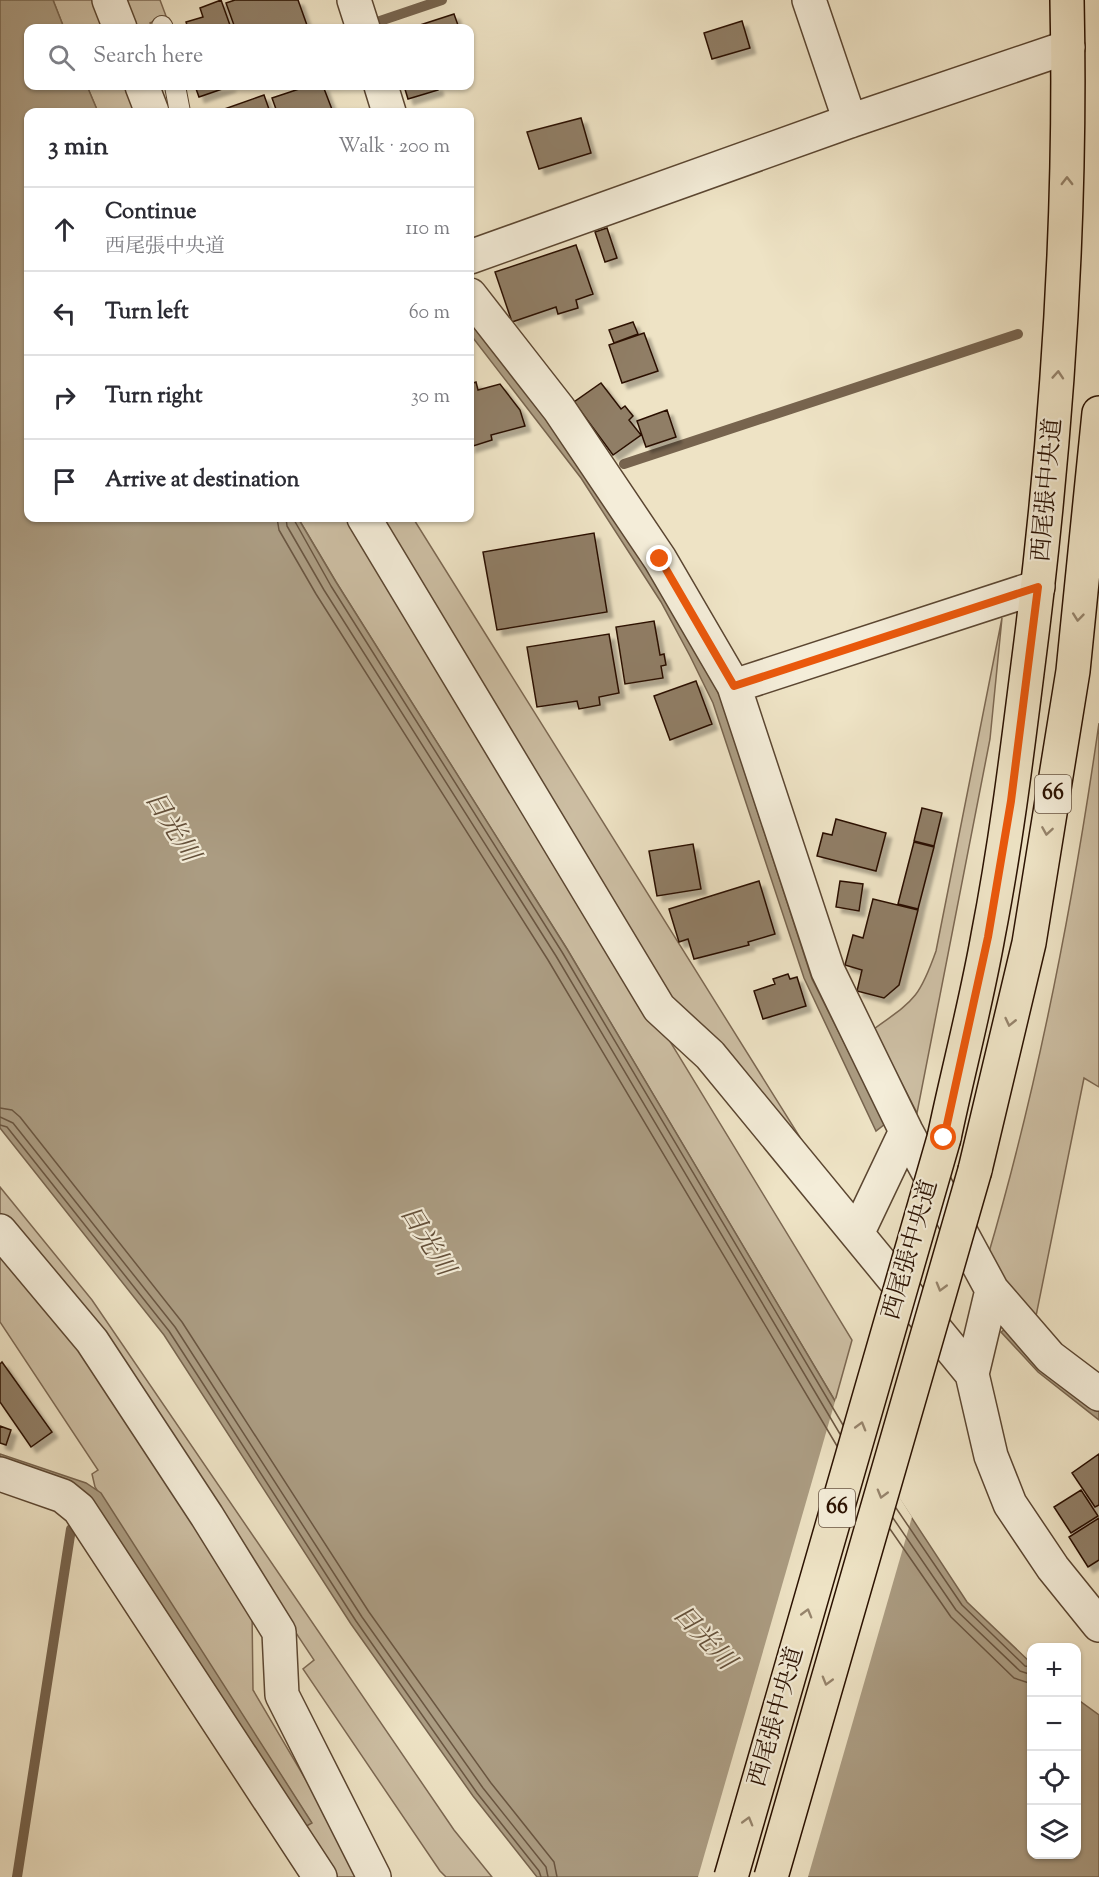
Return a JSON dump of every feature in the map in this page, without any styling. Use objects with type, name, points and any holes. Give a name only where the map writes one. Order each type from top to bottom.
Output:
[{"type":"main road","name":"西尾張中央道","points":[[731,1877],[944,1138],[990,925],[1011,801],[1052,462],[1067,207],[1067,0]]},
{"type":"main road","name":"西尾張中央道","points":[[771,1877],[975,1170],[1029,943],[1073,671],[1099,413]]},
{"type":"street","points":[[109,0],[118,24]]},
{"type":"street","points":[[354,0],[362,24]]},
{"type":"street","points":[[809,0],[849,121]]},
{"type":"street","points":[[474,256],[849,121],[1068,46]]},
{"type":"street","points":[[144,90],[150,108]]},
{"type":"street","points":[[382,90],[388,108]]},
{"type":"street","points":[[474,300],[559,409],[660,559],[734,686],[828,971],[906,1131],[992,1290],[1050,1358],[1099,1394]]},
{"type":"street","points":[[366,522],[659,1008],[710,1055],[972,1374],[991,1456],[1010,1504],[1053,1568],[1099,1625]]},
{"type":"street","points":[[734,686],[1038,587]]},
{"type":"street","points":[[857,1234],[906,1131]]},
{"type":"street","points":[[0,1231],[92,1341],[207,1516],[279,1632],[282,1695],[374,1877]]},
{"type":"street","points":[[972,1374],[992,1290]]},
{"type":"street","points":[[0,1474],[63,1496],[79,1509],[319,1877]]},
{"type":"lane","points":[[176,90],[179,108]]},
{"type":"shaded area","points":[[53,0],[99,0],[108,24],[62,24]]},
{"type":"shaded area","points":[[120,0],[160,0],[166,16],[150,24],[129,24]]},
{"type":"shaded area","points":[[89,90],[134,90],[141,108],[96,108]]},
{"type":"shaded area","points":[[300,522],[353,522],[852,1340],[835,1401],[567,949]]},
{"type":"shaded area","points":[[376,522],[415,522],[821,1171],[678,1010]]},
{"type":"shaded area","points":[[1002,618],[990,739],[917,1113],[874,1029],[914,997],[925,979],[936,951]]},
{"type":"shaded area","points":[[1099,723],[1099,1087],[1084,1078],[1035,1321],[987,1259],[1023,1127],[1053,993],[1078,859]]},
{"type":"shaded area","points":[[0,1187],[92,1300],[454,1830],[492,1877],[446,1877],[440,1871],[303,1669],[314,1660],[91,1324],[0,1215]]},
{"type":"shaded area","points":[[0,1246],[89,1354],[252,1611],[253,1690],[363,1877],[335,1877],[301,1829],[311,1822],[95,1487],[92,1474],[98,1470],[0,1322]]},
{"type":"water","name":"日光川","points":[[0,0],[53,0],[62,24],[24,24],[24,90],[89,90],[96,108],[24,108],[24,522],[300,522],[567,949],[835,1401],[967,1602],[1027,1659],[1027,1859],[1081,1859],[1081,1702],[1099,1715],[1099,1877],[537,1877],[473,1796],[351,1624],[164,1335],[0,1128]]},
{"type":"water","points":[[474,326],[591,472],[699,652],[721,699],[812,979],[885,1124],[876,1131],[804,978],[713,703],[661,602],[581,478],[474,339]]},
{"type":"water","points":[[1008,1327],[1099,1410],[1099,1420],[1038,1372],[1001,1332]]},
{"type":"water","points":[[0,1454],[86,1483],[101,1493],[312,1823],[303,1828],[88,1502],[0,1463]]},
{"type":"pier","points":[[836,1398],[912,1517],[808,1877],[698,1877]]},
{"type":"building","points":[[221,0],[230,24],[187,24],[186,22],[203,17],[200,8]]},
{"type":"building","points":[[235,0],[298,0],[307,24],[234,24],[226,3]]},
{"type":"building","points":[[454,14],[458,24],[423,24]]},
{"type":"building","points":[[742,21],[750,48],[712,59],[704,33]]},
{"type":"building","points":[[196,90],[219,90],[199,97]]},
{"type":"building","points":[[296,90],[325,90],[331,108],[276,108],[272,98]]},
{"type":"building","points":[[405,90],[438,90],[408,99]]},
{"type":"building","points":[[264,95],[269,108],[227,108]]},
{"type":"building","points":[[581,118],[591,153],[539,169],[527,132]]},
{"type":"building","points":[[607,228],[617,258],[605,262],[595,232]]},
{"type":"building","points":[[576,245],[593,294],[576,300],[578,308],[558,314],[556,307],[512,322],[495,272]]},
{"type":"building","points":[[633,322],[638,334],[614,343],[609,330]]},
{"type":"building","points":[[644,333],[658,371],[622,383],[609,345]]},
{"type":"building","points":[[476,382],[478,390],[500,384],[520,410],[525,426],[491,435],[492,440],[474,446],[474,383]]},
{"type":"building","points":[[601,383],[621,409],[625,406],[633,416],[629,420],[641,435],[613,455],[574,402]]},
{"type":"building","points":[[667,410],[676,437],[646,447],[637,421]]},
{"type":"building","points":[[594,533],[607,612],[497,630],[483,552]]},
{"type":"building","points":[[654,621],[660,655],[664,654],[666,665],[661,666],[663,678],[625,684],[616,627]]},
{"type":"building","points":[[609,634],[619,693],[599,697],[600,705],[579,709],[577,701],[537,707],[527,647]]},
{"type":"building","points":[[696,681],[712,724],[670,740],[654,696]]},
{"type":"building","points":[[922,808],[942,813],[934,846],[914,841]]},
{"type":"building","points":[[836,819],[886,833],[876,871],[817,856],[823,833],[832,835]]},
{"type":"building","points":[[914,842],[934,847],[918,909],[898,904]]},
{"type":"building","points":[[693,844],[701,889],[657,896],[649,851]]},
{"type":"building","points":[[759,881],[775,934],[748,942],[749,945],[694,959],[688,939],[679,942],[669,909]]},
{"type":"building","points":[[840,881],[863,884],[859,911],[836,907]]},
{"type":"building","points":[[873,899],[918,910],[899,985],[884,998],[857,991],[862,970],[845,965],[853,935],[863,938]]},
{"type":"building","points":[[788,974],[790,979],[797,977],[806,1006],[763,1019],[754,991],[775,984],[773,979]]},
{"type":"building","points":[[2,1362],[52,1432],[31,1447],[0,1402],[0,1364]]},
{"type":"building","points":[[0,1426],[11,1430],[6,1445],[0,1443]]},
{"type":"building","points":[[1099,1454],[1099,1505],[1095,1507],[1072,1473]]},
{"type":"building","points":[[1081,1490],[1098,1516],[1071,1533],[1054,1507]]},
{"type":"building","points":[[1099,1518],[1099,1560],[1088,1567],[1069,1537]]},
{"type":"waterway","points":[[377,22],[442,0]]},
{"type":"waterway","points":[[624,464],[1018,334]]},
{"type":"waterway","points":[[17,1877],[71,1529]]},
{"type":"route","points":[[660,559],[734,686],[1038,587],[1011,801],[988,937],[944,1138]]}]
